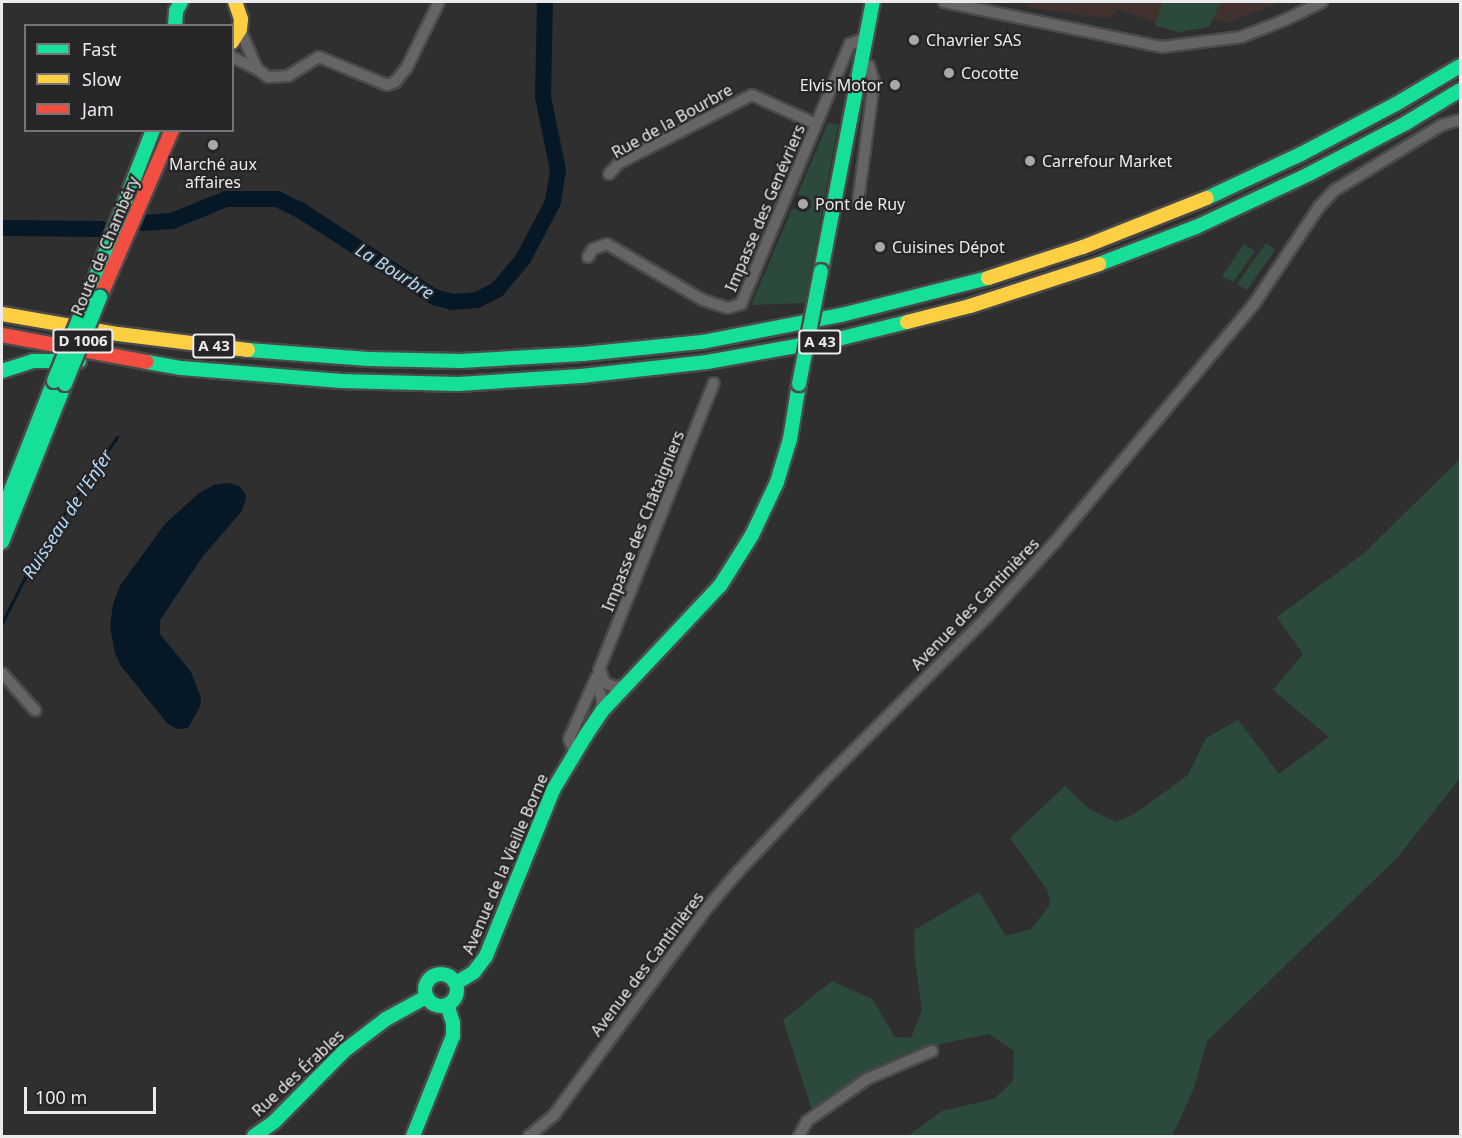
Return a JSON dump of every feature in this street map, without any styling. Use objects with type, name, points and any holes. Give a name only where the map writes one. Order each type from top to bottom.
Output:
[{"type":"main road","points":[[234,39],[240,29],[241,19],[235,2]]},
{"type":"main road","name":"Avenue de la Vieille Borne","points":[[447,1005],[457,996],[456,983],[474,972],[486,956],[553,790],[575,752],[602,711],[630,684],[720,586],[753,535],[777,482],[790,439],[873,2]]},
{"type":"main road","name":"A 43","points":[[2,314],[239,349],[369,359],[461,361],[583,354],[702,342],[841,315],[968,285],[1083,247],[1190,206],[1301,154],[1396,104],[1461,66]]},
{"type":"main road","name":"A 43","points":[[2,335],[132,361],[284,378],[458,384],[581,376],[707,362],[842,338],[992,299],[1090,268],[1196,227],[1309,174],[1406,123],[1461,90]]},
{"type":"main road","name":"Route de Chambéry","points":[[95,296],[152,132]]},
{"type":"main road","name":"Route de Chambéry","points":[[2,513],[95,296],[171,132]]},
{"type":"main road","points":[[2,303],[59,324]]},
{"type":"main road","points":[[2,371],[44,360],[92,363],[132,361]]},
{"type":"main road","name":"Route de Chambéry","points":[[2,542],[59,383]]},
{"type":"main road","points":[[413,1137],[453,1035],[453,1023],[447,1005],[433,1004],[426,997],[426,983],[433,975],[447,974],[456,983]]},
{"type":"main road","name":"Rue des Érables","points":[[254,1137],[274,1122],[344,1051],[386,1019],[426,997]]},
{"type":"street","points":[[234,58],[268,77],[288,76],[319,57],[387,85],[395,82],[407,67],[439,2]]},
{"type":"street","points":[[944,2],[1162,47],[1240,37],[1286,20],[1322,2]]},
{"type":"street","points":[[240,29],[257,69]]},
{"type":"street","name":"Impasse des Genévriers","points":[[588,257],[593,249],[607,244],[703,300],[728,308],[741,304],[850,44],[866,38]]},
{"type":"street","points":[[858,202],[874,82],[870,66],[861,62]]},
{"type":"street","name":"Rue de la Bourbre","points":[[609,174],[619,163],[752,95],[816,124]]},
{"type":"street","name":"Avenue des Cantinières","points":[[529,1137],[554,1115],[708,907],[736,874],[823,781],[988,616],[1055,542],[1254,304],[1319,207],[1345,184],[1442,125],[1461,120]]},
{"type":"street","name":"Impasse des Châtaigniers","points":[[602,711],[602,698],[597,687],[599,670],[714,383]]},
{"type":"street","points":[[599,670],[605,683],[615,687],[630,684]]},
{"type":"street","points":[[575,752],[569,739],[599,670]]},
{"type":"street","points":[[2,674],[35,710]]},
{"type":"street","points":[[799,1137],[807,1121],[867,1079],[932,1051]]},
{"type":"shaded area","points":[[1030,2],[1282,2],[1226,23],[1214,19],[1209,27],[1178,32],[1118,9],[1109,19],[1027,7]]},
{"type":"green space","points":[[1163,2],[1221,2],[1209,27],[1178,32],[1155,25]]},
{"type":"green space","points":[[828,123],[838,125],[805,303],[751,305],[792,209],[806,207],[807,199],[798,194]]},
{"type":"green space","points":[[1266,243],[1275,250],[1247,290],[1237,284]]},
{"type":"green space","points":[[1244,244],[1255,251],[1233,282],[1222,276]]},
{"type":"green space","points":[[1460,459],[1460,778],[1397,858],[1207,1041],[1194,1088],[1172,1136],[908,1136],[942,1111],[994,1099],[1013,1081],[1014,1051],[989,1034],[945,1043],[879,1067],[813,1113],[783,1020],[832,981],[872,999],[895,1037],[911,1038],[922,1010],[915,960],[914,930],[979,892],[1006,936],[1031,929],[1050,905],[1048,891],[1010,838],[1065,786],[1089,809],[1116,822],[1136,813],[1188,775],[1206,738],[1238,720],[1279,774],[1329,737],[1273,690],[1303,654],[1277,617],[1363,554]]},
{"type":"water","points":[[230,483],[239,486],[245,493],[246,499],[242,511],[203,556],[160,620],[160,634],[191,672],[201,698],[200,707],[188,728],[177,729],[167,723],[121,666],[115,653],[110,627],[113,604],[121,584],[165,524],[199,493],[214,485]]},
{"type":"waterway","name":"La Bourbre","points":[[143,223],[172,221],[226,199],[277,199],[300,210],[434,297],[453,302],[477,300],[497,290],[523,259],[553,202],[558,170],[543,97],[545,2]]},
{"type":"waterway","name":"La Bourbre","points":[[2,228],[101,229]]},
{"type":"waterway","name":"Ruisseau de l'Enfer","points":[[2,623],[37,553],[117,437]]},
{"type":"traffic: fast","points":[[175,24],[176,11],[181,2]]},
{"type":"traffic: fast","points":[[821,271],[873,2]]},
{"type":"traffic: fast","points":[[1207,198],[1301,154],[1396,104],[1460,66]]},
{"type":"traffic: fast","points":[[1099,264],[1196,227],[1309,174],[1406,123],[1460,90]]},
{"type":"traffic: fast","points":[[89,294],[152,132]]},
{"type":"traffic: fast","points":[[799,384],[821,271]]},
{"type":"traffic: fast","points":[[248,350],[369,359],[461,361],[583,354],[702,342],[841,315],[988,278]]},
{"type":"traffic: fast","points":[[54,381],[89,294]]},
{"type":"traffic: fast","points":[[65,384],[100,297]]},
{"type":"traffic: fast","points":[[147,362],[181,368],[341,381],[458,384],[581,376],[707,362],[842,338],[907,322]]},
{"type":"traffic: fast","points":[[2,371],[33,361],[79,361]]},
{"type":"traffic: fast","points":[[2,513],[54,381]]},
{"type":"traffic: fast","points":[[2,542],[65,384]]},
{"type":"traffic: fast","points":[[456,983],[474,972],[486,956],[553,790],[586,735],[602,711],[720,586],[752,535],[777,482],[790,439],[799,384]]},
{"type":"traffic: fast","points":[[441,974],[453,978],[457,990],[453,1002],[441,1006],[429,1002],[425,990],[429,978],[441,974]]},
{"type":"traffic: fast","points":[[254,1136],[274,1122],[344,1051],[386,1019],[426,997]]},
{"type":"traffic: fast","points":[[413,1136],[453,1036],[453,1023],[447,1005]]},
{"type":"traffic: slow","points":[[234,39],[240,29],[241,19],[235,2]]},
{"type":"traffic: slow","points":[[988,278],[1083,247],[1207,198]]},
{"type":"traffic: slow","points":[[907,322],[970,306],[1099,264]]},
{"type":"traffic: slow","points":[[2,314],[118,334],[248,350]]},
{"type":"traffic: jam","points":[[100,297],[171,132]]},
{"type":"traffic: jam","points":[[2,335],[147,362]]},
{"type":"place","name":"Chavrier SAS","points":[[914,40]]},
{"type":"place","name":"Cocotte","points":[[949,73]]},
{"type":"place","name":"Elvis Motor","points":[[895,85]]},
{"type":"place","name":"Marché aux affaires","points":[[213,145]]},
{"type":"place","name":"Carrefour Market","points":[[1030,161]]},
{"type":"place","name":"Pont de Ruy","points":[[803,204]]},
{"type":"place","name":"Cuisines Dépot","points":[[880,247]]}]
